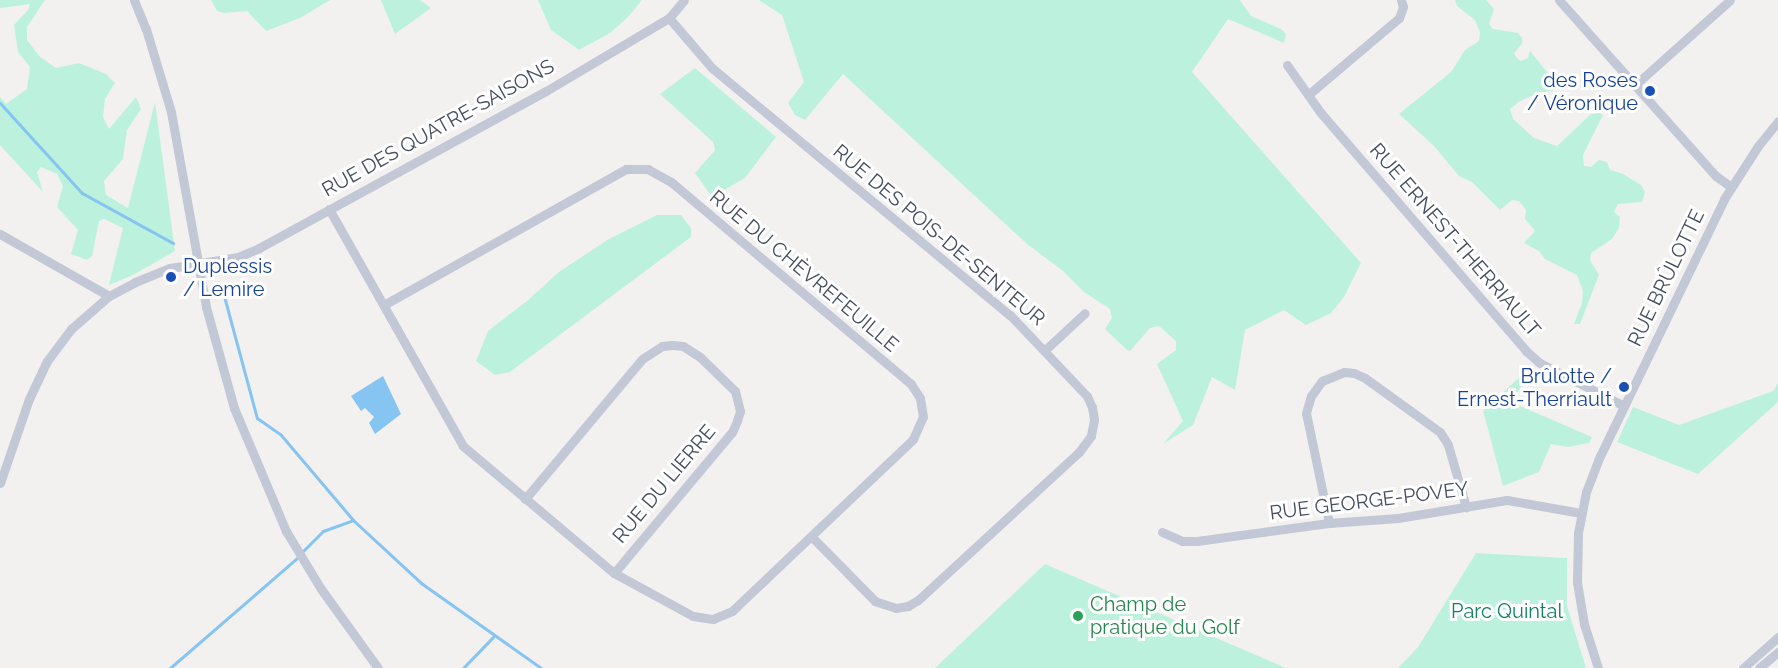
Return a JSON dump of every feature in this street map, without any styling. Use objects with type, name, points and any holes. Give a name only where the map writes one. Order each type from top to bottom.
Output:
[{"type":"street","points":[[134,0],[153,50],[171,112],[198,264],[219,361],[237,417],[262,480],[286,531],[321,589],[378,668]]},
{"type":"street","name":"RUE DES QUATRE-SAISONS","points":[[0,483],[29,399],[47,361],[71,329],[109,296],[159,272],[248,254],[546,91],[669,18],[684,0]]},
{"type":"street","points":[[1309,94],[1399,18],[1403,7],[1401,0]]},
{"type":"street","points":[[1560,0],[1716,176],[1731,187]]},
{"type":"street","points":[[1635,85],[1730,0]]},
{"type":"street","name":"RUE DES POIS-DE-SENTEUR","points":[[669,18],[712,68],[1010,315],[1087,396],[1094,420],[1091,436],[1079,452],[918,600],[908,606],[896,608],[875,601],[811,536]]},
{"type":"street","name":"RUE ERNEST-THERRIAULT","points":[[1287,64],[1320,112],[1526,351],[1540,363],[1624,406]]},
{"type":"street","name":"RUE BRÛLOTTE","points":[[1598,668],[1584,624],[1577,582],[1581,513],[1593,473],[1731,187],[1778,121]]},
{"type":"street","name":"RUE DU CHÈVREFEUILLE","points":[[384,305],[626,170],[648,169],[659,174],[878,354],[911,384],[920,398],[923,417],[917,434],[732,612],[713,619],[693,616],[614,573]]},
{"type":"street","points":[[329,209],[458,438],[471,454],[614,573]]},
{"type":"street","points":[[0,234],[103,290],[109,296]]},
{"type":"street","points":[[1045,350],[1085,313]]},
{"type":"street","name":"RUE DU LIERRE","points":[[525,499],[647,355],[662,346],[672,345],[683,346],[700,357],[735,391],[740,411],[737,421],[732,432],[614,573]]},
{"type":"street","points":[[1329,523],[1306,413],[1311,396],[1322,381],[1344,372],[1365,378],[1440,432],[1448,445],[1466,507]]},
{"type":"street","name":"RUE GEORGE-POVEY","points":[[1162,532],[1182,541],[1197,541],[1329,523],[1376,521],[1514,500],[1581,513]]},
{"type":"street","points":[[1743,668],[1778,637]]},
{"type":"street","points":[[1763,650],[1774,655],[1778,667]]},
{"type":"street","points":[[1759,668],[1774,655]]},
{"type":"green space","points":[[0,0],[45,0],[27,27],[27,40],[40,57],[56,68],[79,63],[106,74],[115,83],[105,99],[103,117],[109,129],[136,97],[141,109],[127,130],[123,159],[104,181],[106,195],[128,208],[155,102],[175,251],[133,275],[109,285],[123,228],[104,219],[99,221],[92,256],[87,260],[71,254],[78,230],[57,207],[63,186],[57,174],[41,167],[37,172],[43,192],[0,145],[0,97],[6,104],[27,89],[30,67],[18,52],[14,25],[28,10],[30,4],[0,8]]},
{"type":"green space","points":[[211,0],[330,0],[300,18],[266,31],[247,11],[224,13],[217,11]]},
{"type":"green space","points":[[381,0],[420,0],[431,8],[395,34]]},
{"type":"green space","points":[[538,0],[642,0],[610,33],[579,50],[551,30]]},
{"type":"green space","points":[[759,0],[1240,0],[1251,16],[1281,29],[1286,34],[1284,43],[1228,19],[1192,72],[1361,263],[1344,297],[1331,313],[1306,325],[1284,310],[1245,330],[1235,390],[1212,377],[1193,425],[1163,444],[1183,421],[1157,364],[1176,350],[1176,341],[1159,326],[1150,328],[1130,351],[1127,350],[1105,329],[1112,318],[1110,309],[1084,292],[1063,271],[1027,244],[843,74],[805,120],[795,115],[788,103],[804,82],[782,15]]},
{"type":"green space","points":[[1455,0],[1486,0],[1494,9],[1489,24],[1493,29],[1518,33],[1522,38],[1522,44],[1514,53],[1517,58],[1521,61],[1528,58],[1530,51],[1561,89],[1536,94],[1520,101],[1510,109],[1513,119],[1534,138],[1557,146],[1591,114],[1600,113],[1603,115],[1583,155],[1584,166],[1591,167],[1599,160],[1607,162],[1610,170],[1623,174],[1641,185],[1645,192],[1642,202],[1618,204],[1614,212],[1620,217],[1619,228],[1612,239],[1591,253],[1590,260],[1599,275],[1580,324],[1574,324],[1582,303],[1583,291],[1577,275],[1545,259],[1539,251],[1524,243],[1535,231],[1525,219],[1526,210],[1519,201],[1512,200],[1500,210],[1472,182],[1459,176],[1434,146],[1399,114],[1451,72],[1465,50],[1479,41],[1480,32],[1475,20],[1457,6]]},
{"type":"green space","points":[[695,68],[776,137],[745,178],[712,197],[695,173],[715,150],[713,142],[660,94]]},
{"type":"green space","points":[[657,215],[681,215],[691,228],[691,237],[510,372],[495,375],[476,361],[488,331],[527,301],[559,272],[609,239]]},
{"type":"green space","points":[[1529,369],[1513,403],[1592,437],[1589,443],[1568,447],[1551,444],[1539,472],[1503,486],[1483,410]]},
{"type":"green space","points":[[1778,383],[1778,402],[1698,474],[1617,442],[1633,407],[1679,425],[1773,391]]},
{"type":"green space","name":"Parc Quintal","points":[[1476,553],[1567,558],[1567,606],[1586,668],[1398,668],[1418,647]]},
{"type":"green space","name":"Champ de pratique du Golf","points":[[1045,564],[1286,668],[935,668]]},
{"type":"water","points":[[383,376],[401,414],[375,434],[369,423],[374,417],[365,408],[361,411],[351,396]]},
{"type":"waterway","points":[[0,103],[82,193],[173,243]]},
{"type":"waterway","points":[[221,285],[257,418],[281,435],[353,520],[421,583],[541,668]]},
{"type":"waterway","points":[[302,552],[323,531],[353,520]]},
{"type":"waterway","points":[[170,668],[298,557]]},
{"type":"waterway","points":[[463,668],[493,637]]},
{"type":"place","name":"des Roses / Véronique","points":[[1650,91]]},
{"type":"place","name":"Duplessis / Lemire","points":[[171,277]]},
{"type":"place","name":"Brûlotte / Ernest-Therriault","points":[[1624,387]]},
{"type":"place","name":"Champ de pratique du Golf","points":[[1078,616]]}]
